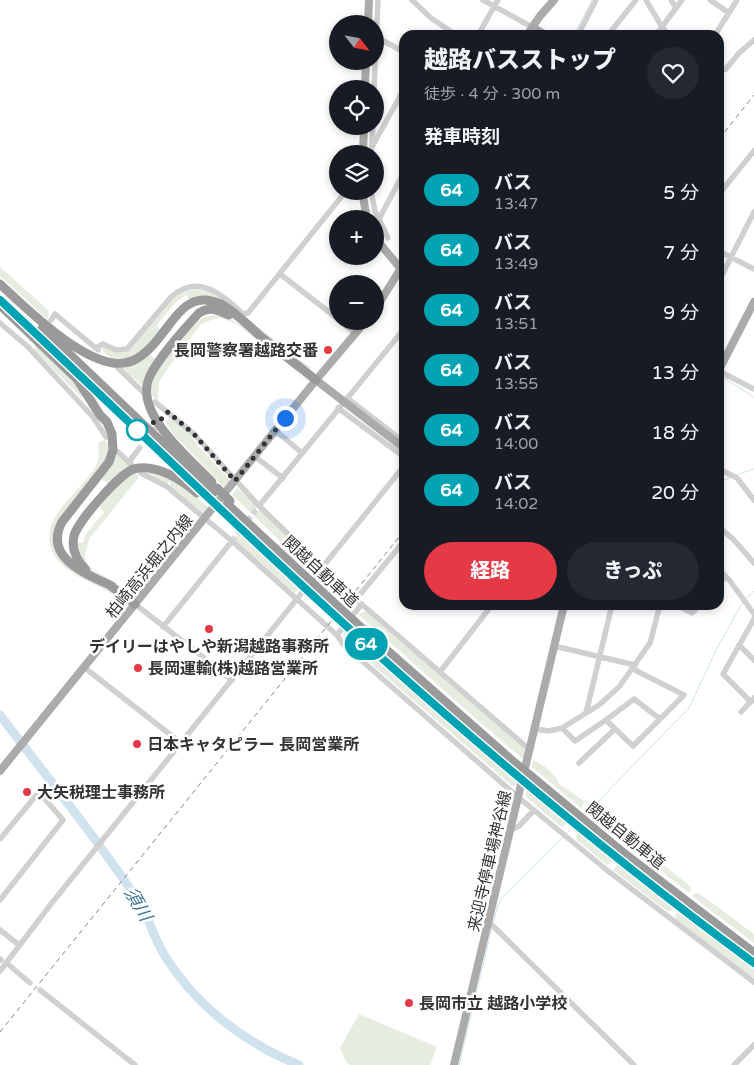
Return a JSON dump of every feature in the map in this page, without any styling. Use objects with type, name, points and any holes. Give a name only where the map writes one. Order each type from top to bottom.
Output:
[{"type":"highway","points":[[0,284],[37,318],[79,349],[98,359],[115,364],[128,363],[143,354],[180,311],[188,305],[197,301],[207,300],[221,304],[316,380]]},
{"type":"highway","points":[[0,288],[225,507]]},
{"type":"highway","points":[[0,300],[225,507]]},
{"type":"highway","points":[[0,305],[77,379],[110,428],[113,446],[109,462],[62,522],[57,539],[60,551],[72,565],[84,573],[112,586]]},
{"type":"highway","points":[[212,495],[154,415],[147,401],[148,382],[153,370],[195,318],[204,310],[214,309],[231,315],[259,334]]},
{"type":"highway","points":[[135,604],[83,566],[75,553],[73,541],[74,534],[79,525],[123,474],[139,468],[158,470],[192,489],[212,495]]},
{"type":"highway","name":"関越自動車道","points":[[225,507],[276,562],[302,580],[530,782],[588,829],[754,953]]},
{"type":"highway","name":"関越自動車道","points":[[225,507],[291,564],[302,580]]},
{"type":"highway","name":"関越自動車道","points":[[588,829],[669,899],[754,963]]},
{"type":"main road","points":[[368,15],[369,0]]},
{"type":"main road","points":[[530,30],[554,0]]},
{"type":"main road","points":[[532,27],[537,30]]},
{"type":"main road","points":[[384,250],[399,264]]},
{"type":"main road","points":[[384,296],[399,274]]},
{"type":"main road","points":[[724,361],[754,302]]},
{"type":"main road","name":"柏崎高浜堀之内線","points":[[0,771],[85,668],[275,430],[359,330]]},
{"type":"main road","points":[[316,380],[343,403],[399,444]]},
{"type":"main road","name":"来迎寺停車場神谷線","points":[[454,1065],[563,610]]},
{"type":"street","points":[[377,15],[378,0]]},
{"type":"street","points":[[412,0],[431,18],[449,30]]},
{"type":"street","points":[[482,0],[532,27]]},
{"type":"street","points":[[481,30],[498,0]]},
{"type":"street","points":[[581,30],[596,0]]},
{"type":"street","points":[[612,30],[636,0]]},
{"type":"street","points":[[646,0],[665,30]]},
{"type":"street","points":[[671,0],[676,8]]},
{"type":"street","points":[[660,30],[682,0]]},
{"type":"street","points":[[710,0],[729,13]]},
{"type":"street","points":[[717,30],[737,0]]},
{"type":"street","points":[[724,70],[754,40]]},
{"type":"street","points":[[384,41],[399,49]]},
{"type":"street","points":[[373,145],[399,98]]},
{"type":"street","points":[[724,189],[754,151]]},
{"type":"street","points":[[384,210],[399,181]]},
{"type":"street","points":[[51,320],[55,314],[97,349],[103,344],[116,350],[128,348],[171,297],[178,291],[187,288],[206,287],[217,291],[243,314],[246,314],[339,200]]},
{"type":"street","points":[[724,271],[754,212]]},
{"type":"street","points":[[384,230],[388,238]]},
{"type":"street","points":[[724,254],[754,269]]},
{"type":"street","points":[[280,274],[329,312]]},
{"type":"street","points":[[0,323],[28,347],[93,417],[106,437]]},
{"type":"street","points":[[351,330],[356,334]]},
{"type":"street","points":[[259,506],[399,334]]},
{"type":"street","points":[[28,347],[34,341]]},
{"type":"street","points":[[118,368],[143,392]]},
{"type":"street","points":[[724,374],[754,389]]},
{"type":"street","points":[[155,402],[194,434],[259,506],[323,567]]},
{"type":"street","points":[[343,403],[399,439]]},
{"type":"street","points":[[343,403],[399,453]]},
{"type":"street","points":[[163,418],[168,412]]},
{"type":"street","points":[[275,430],[302,453]]},
{"type":"street","points":[[118,452],[130,463],[138,450]]},
{"type":"street","points":[[254,456],[282,478]]},
{"type":"street","points":[[0,971],[104,838],[399,472]]},
{"type":"street","points":[[724,472],[737,478],[754,500]]},
{"type":"street","points":[[141,473],[166,486],[232,541],[337,635],[343,644],[518,797],[608,871],[754,982]]},
{"type":"street","points":[[724,531],[754,563]]},
{"type":"street","points":[[163,626],[232,541]]},
{"type":"street","points":[[399,547],[358,597],[358,601],[530,750]]},
{"type":"street","points":[[725,577],[754,614]]},
{"type":"street","points":[[135,604],[232,680]]},
{"type":"street","points":[[337,635],[361,605]]},
{"type":"street","points":[[440,672],[488,610]]},
{"type":"street","points":[[586,713],[611,610]]},
{"type":"street","points":[[535,728],[549,731],[562,728],[586,713],[619,687],[650,643],[659,610]]},
{"type":"street","points":[[741,712],[752,700],[723,674],[754,619]]},
{"type":"street","points":[[739,645],[754,660]]},
{"type":"street","points":[[554,646],[634,667],[684,696],[633,746],[606,720]]},
{"type":"street","points":[[85,668],[181,743]]},
{"type":"street","points":[[562,728],[575,741],[634,699],[660,719]]},
{"type":"street","points":[[579,764],[615,729]]},
{"type":"street","points":[[0,839],[39,792],[63,820],[0,900]]},
{"type":"street","points":[[511,830],[519,826],[534,810]]},
{"type":"street","points":[[489,922],[634,1065]]},
{"type":"street","points":[[0,930],[19,945]]},
{"type":"street","points":[[10,966],[30,982]]},
{"type":"street","points":[[40,990],[135,1065]]},
{"type":"street","points":[[734,1065],[754,1044]]},
{"type":"shaded area","points":[[0,267],[48,310],[49,316],[47,319],[0,276]]},
{"type":"shaded area","points":[[206,289],[311,367],[306,367],[227,305],[190,301],[186,295],[175,303],[156,326],[162,330],[150,345],[131,358],[112,359],[102,350],[103,347],[118,353],[129,350],[175,295],[188,290]]},
{"type":"shaded area","points":[[213,315],[235,321],[258,336],[297,370],[303,379],[297,372],[237,324],[221,318],[214,319],[201,324],[168,368],[159,382],[158,400],[152,394],[152,385],[165,360],[193,326],[207,316]]},
{"type":"shaded area","points":[[37,343],[71,377],[84,395],[81,397],[36,352],[34,348]]},
{"type":"shaded area","points":[[148,353],[157,361],[144,387],[120,367],[133,365]]},
{"type":"shaded area","points":[[169,418],[185,429],[198,445],[197,447],[230,480],[224,487],[174,435],[165,422]]},
{"type":"shaded area","points":[[105,440],[109,445],[109,455],[61,518],[58,552],[122,599],[123,607],[112,594],[73,574],[61,564],[53,553],[49,539],[56,515],[92,472],[99,459],[99,442]]},
{"type":"shaded area","points":[[117,455],[132,467],[110,485],[100,478]]},
{"type":"shaded area","points":[[145,471],[164,475],[189,490],[208,507],[203,513],[169,486],[170,481],[167,485]]},
{"type":"shaded area","points":[[136,473],[139,477],[89,539],[85,556],[86,562],[90,567],[122,588],[136,589],[136,591],[124,590],[86,566],[81,559],[76,542],[83,543],[86,534],[104,512],[99,507],[111,492],[125,478]]},
{"type":"shaded area","points":[[237,488],[256,504],[256,509],[252,514],[232,495]]},
{"type":"shaded area","points":[[260,510],[318,565],[312,572],[254,516]]},
{"type":"shaded area","points":[[239,534],[301,586],[295,593],[234,540]]},
{"type":"shaded area","points":[[366,611],[526,750],[524,760],[358,614]]},
{"type":"shaded area","points":[[345,631],[494,761],[517,782],[517,785],[510,784],[344,640],[343,634]]},
{"type":"shaded area","points":[[533,760],[549,770],[559,784],[584,801],[582,809],[532,767]]},
{"type":"shaded area","points":[[527,787],[569,822],[562,827],[560,826],[525,796]]},
{"type":"shaded area","points":[[597,813],[633,841],[628,845],[592,816]]},
{"type":"shaded area","points":[[579,830],[615,859],[607,865],[577,840],[576,835]]},
{"type":"shaded area","points":[[637,844],[690,886],[691,890],[689,893],[633,849]]},
{"type":"shaded area","points":[[619,863],[675,907],[671,911],[667,911],[613,870]]},
{"type":"shaded area","points":[[696,893],[754,934],[754,943],[692,896]]},
{"type":"shaded area","points":[[679,910],[754,967],[754,978],[730,962],[676,919],[675,915]]},
{"type":"shaded area","points":[[359,1014],[437,1047],[430,1065],[351,1065],[347,1063],[340,1048]]},
{"type":"waterway","points":[[577,30],[592,0]]},
{"type":"waterway","points":[[724,378],[754,397]]},
{"type":"waterway","points":[[736,475],[754,469]]},
{"type":"waterway","points":[[724,480],[730,478]]},
{"type":"waterway","points":[[746,599],[754,591]]},
{"type":"waterway","points":[[585,815],[689,708],[717,648],[743,602]]},
{"type":"waterway","name":"須川","points":[[0,715],[89,831],[140,903],[165,956],[191,991],[223,1021],[241,1034],[260,1046],[299,1065]]},
{"type":"waterway","points":[[566,834],[573,827]]},
{"type":"waterway","points":[[493,924],[501,899],[563,837]]},
{"type":"waterway","points":[[459,1065],[492,928]]},
{"type":"tunnel","points":[[138,450],[163,418]]},
{"type":"tunnel","points":[[232,541],[259,506]]},
{"type":"railway","points":[[724,133],[754,95]]},
{"type":"railway","points":[[0,1032],[399,537]]},
{"type":"bus line","name":"64","points":[[0,300],[276,562],[408,681],[585,832],[754,963]]},
{"type":"place","name":"長岡警察署越路交番","points":[[328,350]]},
{"type":"place","name":"デイリーはやしや新潟越路事務所","points":[[209,629]]},
{"type":"place","name":"長岡運輸(株)越路営業所","points":[[138,668]]},
{"type":"place","name":"日本キャタピラー 長岡営業所","points":[[137,744]]},
{"type":"place","name":"大矢税理士事務所","points":[[27,792]]},
{"type":"place","name":"長岡市立 越路小学校","points":[[409,1003]]},
{"type":"route","points":[[137,430],[163,418],[168,412],[194,434],[235,481],[285,418]]}]
